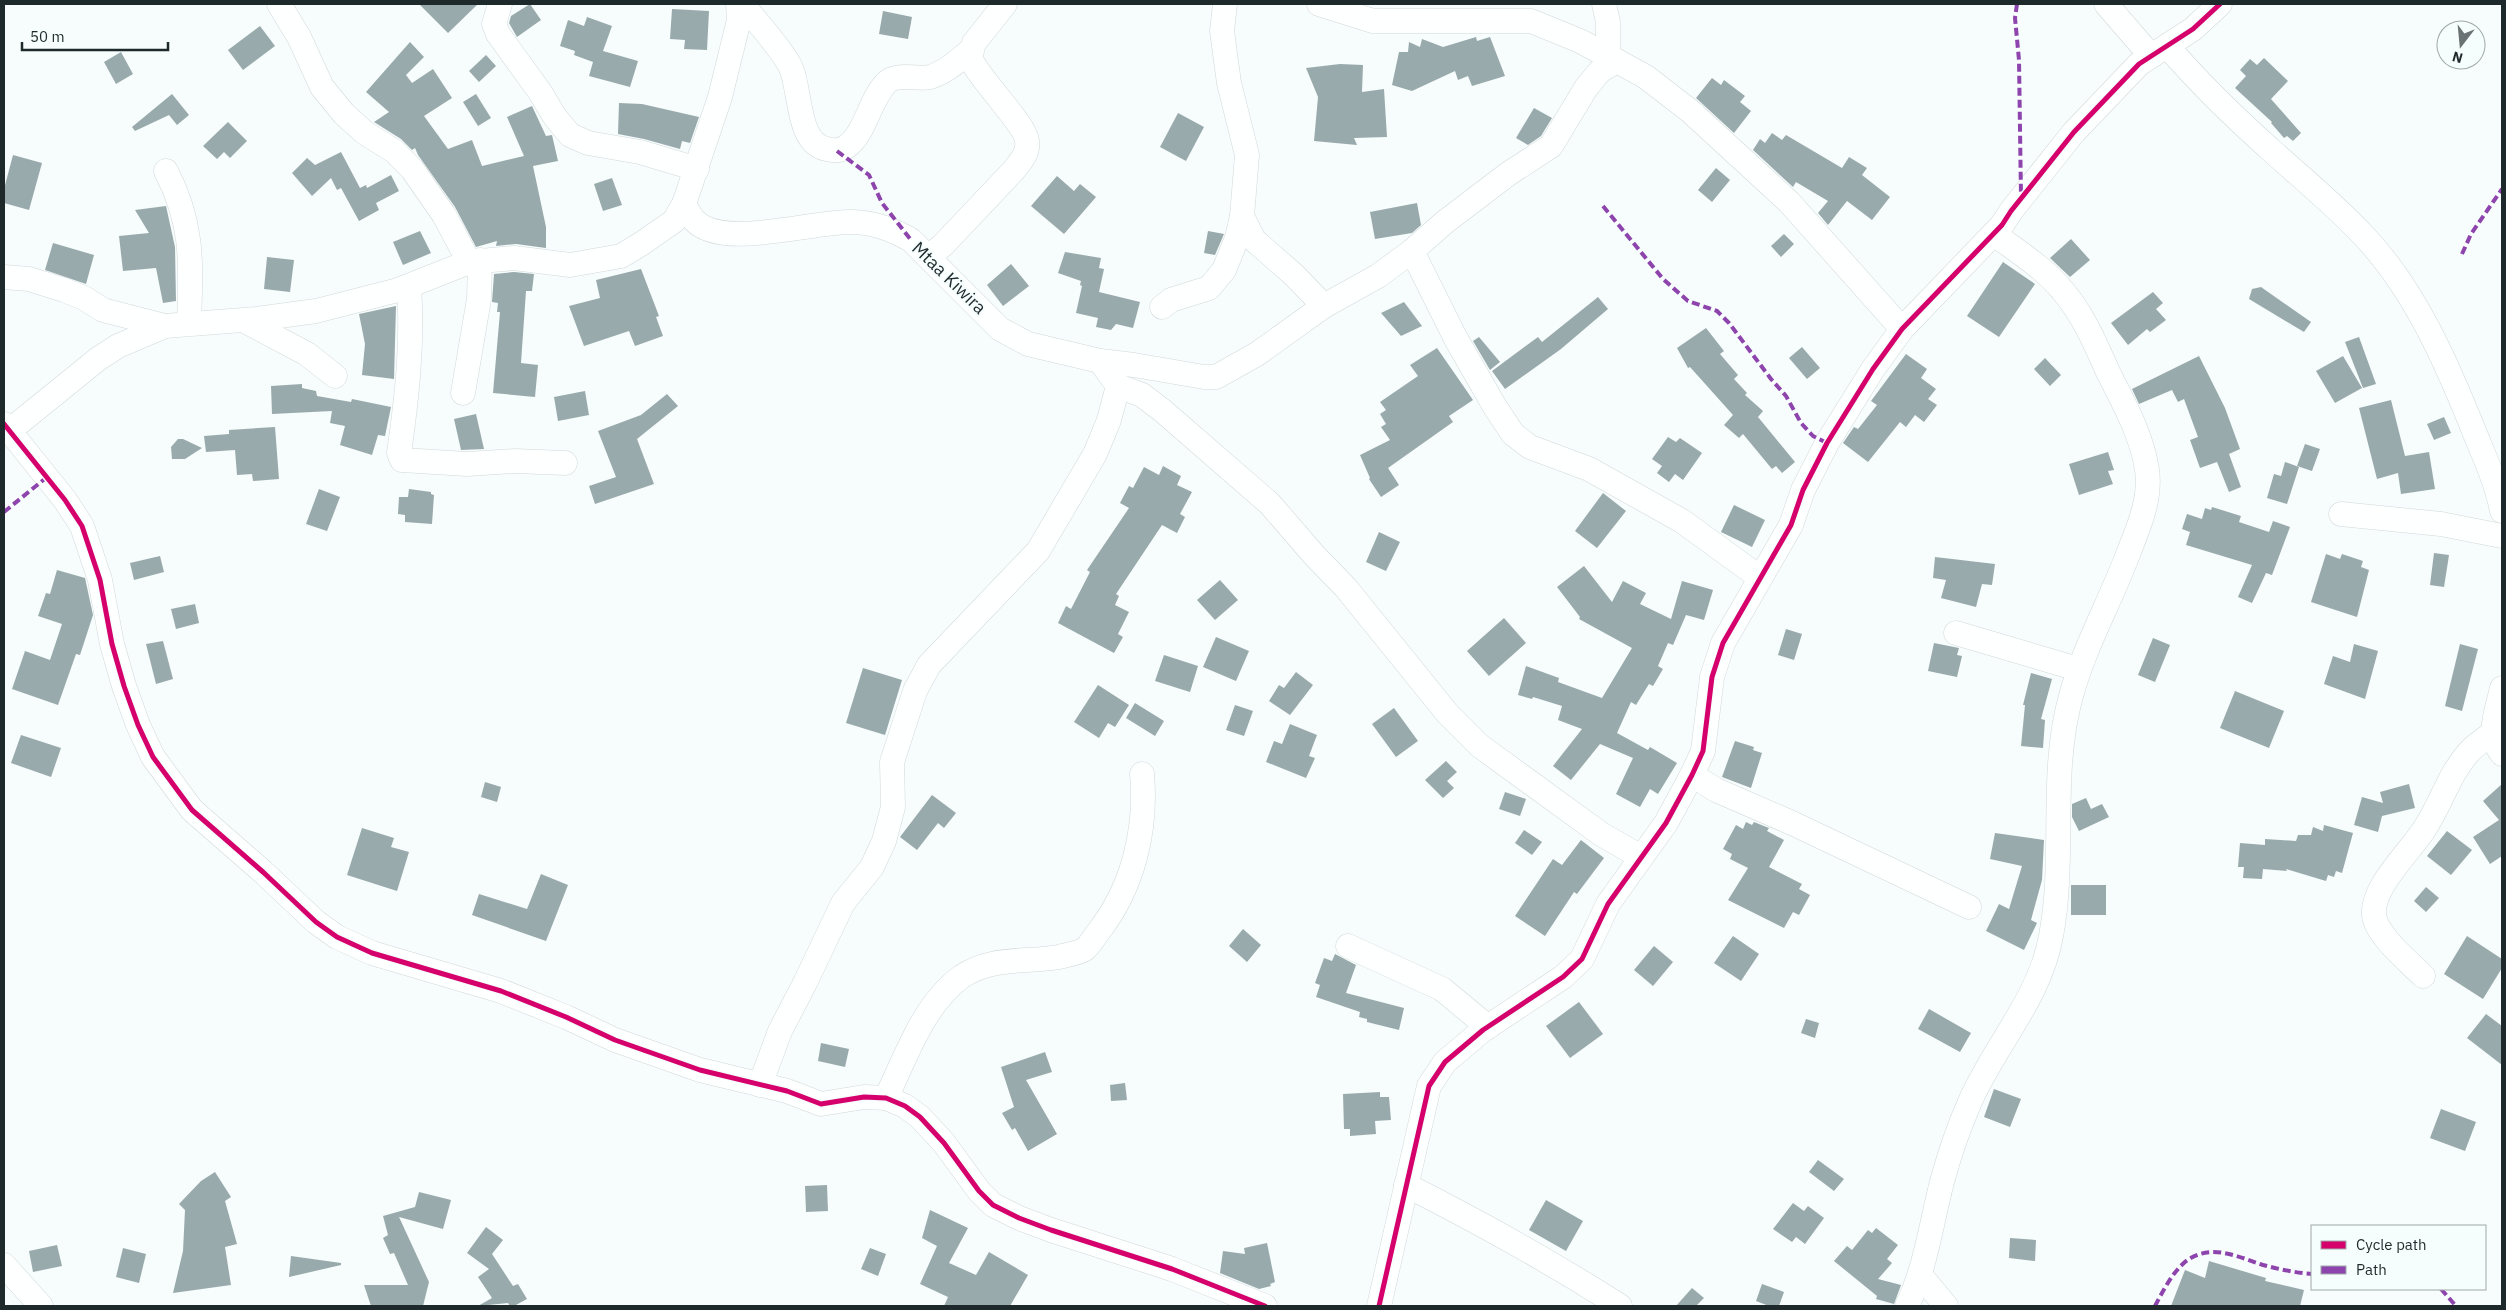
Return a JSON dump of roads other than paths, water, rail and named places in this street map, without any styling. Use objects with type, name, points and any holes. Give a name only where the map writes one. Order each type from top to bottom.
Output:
[{"type":"street","points":[[279,4],[299,37],[322,86],[344,114],[365,133],[394,152],[412,169],[474,261],[479,300],[463,393]]},
{"type":"street","points":[[500,4],[494,24],[498,34],[540,92],[555,118],[570,135],[588,143],[640,152],[696,169]]},
{"type":"street","points":[[738,4],[739,20],[720,97],[684,204],[674,221],[621,256],[596,262],[570,265],[514,258],[474,261],[409,286],[316,311],[244,321],[165,326],[118,346],[6,428],[65,500],[82,526],[100,580],[112,644],[124,686],[138,725],[153,757],[192,810],[263,872],[316,922],[337,937],[372,953],[501,991],[566,1017],[615,1040],[700,1070],[787,1091],[821,1104],[864,1098],[886,1098],[905,1106],[920,1117],[944,1143],[979,1191],[992,1205],[1051,1230],[1172,1269],[1265,1306]]},
{"type":"street","points":[[742,4],[790,65],[807,132],[816,144],[825,149],[837,151],[846,147],[857,134],[886,83],[892,79],[928,77],[945,71],[971,50],[1005,4]]},
{"type":"street","points":[[1162,306],[1171,300],[1209,288],[1224,270],[1242,216],[1247,155],[1231,100],[1222,31],[1224,11],[1243,4]]},
{"type":"street","points":[[1319,4],[1373,21],[1531,21],[1580,41],[1613,58],[1646,77],[1690,111],[1789,202],[1824,238],[1902,329]]},
{"type":"street","points":[[1604,4],[1613,58]]},
{"type":"street","points":[[2106,4],[2160,51],[2193,76],[2236,118],[2334,204],[2366,238],[2418,309],[2465,409],[2487,462],[2502,511]]},
{"type":"street","points":[[1379,1306],[1429,1086],[1445,1062],[1488,1027],[1575,968],[1588,950],[1608,904],[1666,823],[1692,776],[1703,752],[1712,677],[1723,643],[1759,577],[1773,559],[1791,526],[1803,490],[1827,443],[1874,369],[1902,329],[1994,234],[2074,132],[2139,64],[2193,29],[2220,4]]},
{"type":"street","points":[[928,257],[943,245],[1013,171],[1024,158],[1026,150],[1026,134],[976,72],[970,58],[971,50]]},
{"type":"street","name":"Mtaa Kiwira","points":[[684,204],[694,221],[706,228],[725,233],[755,235],[826,223],[873,224],[912,240],[1000,329],[1028,344],[1100,361],[1134,364],[1204,377],[1216,377],[1257,354],[1324,306],[1378,276],[1508,174],[1551,146],[1586,88],[1613,58]]},
{"type":"street","points":[[166,171],[179,197],[190,249],[189,323]]},
{"type":"street","points":[[1242,216],[1254,240],[1294,274],[1324,306]]},
{"type":"street","points":[[1907,1306],[1921,1276],[1942,1182],[1970,1103],[1990,1062],[2038,979],[2051,939],[2056,902],[2060,766],[2068,710],[2078,669],[2103,616],[2138,530],[2148,494],[2147,469],[2139,440],[2125,405],[2092,337],[2076,309],[2061,288],[1994,234]]},
{"type":"street","points":[[1412,251],[1456,339],[1494,407],[1513,434],[1530,447],[1588,469],[1682,521],[1759,577]]},
{"type":"street","points":[[4,277],[29,279],[84,298],[103,310],[165,326]]},
{"type":"street","points":[[409,286],[412,326],[409,383],[399,453],[402,460],[467,464],[515,461],[565,463]]},
{"type":"street","points":[[244,321],[307,354],[335,376]]},
{"type":"street","points":[[1100,361],[1118,386],[1142,396],[1163,411],[1270,504],[1314,555],[1346,588],[1447,713],[1480,746],[1601,834],[1641,857]]},
{"type":"street","points":[[760,1085],[780,1031],[843,903],[872,867],[884,841],[893,807],[892,762],[915,691],[929,665],[1038,552],[1095,454],[1109,420],[1118,386]]},
{"type":"street","points":[[2341,514],[2441,524],[2502,536]]},
{"type":"street","points":[[1956,633],[2078,669]]},
{"type":"street","points":[[2502,688],[2492,733],[2494,744],[2502,754]]},
{"type":"street","points":[[2423,976],[2376,926],[2374,914],[2375,900],[2381,888],[2425,828],[2448,785],[2469,752],[2492,733]]},
{"type":"street","points":[[886,1098],[936,1002],[961,978],[982,965],[1006,960],[1061,956],[1085,949],[1104,924],[1129,878],[1140,841],[1144,793],[1142,774]]},
{"type":"street","points":[[1692,776],[1716,790],[1792,823],[1969,907]]},
{"type":"street","points":[[1348,946],[1442,989],[1488,1027]]},
{"type":"street","points":[[1406,1185],[1461,1213],[1559,1268],[1620,1306]]},
{"type":"street","points":[[4,1265],[41,1306]]},
{"type":"street","points":[[1921,1276],[1946,1306]]}]
